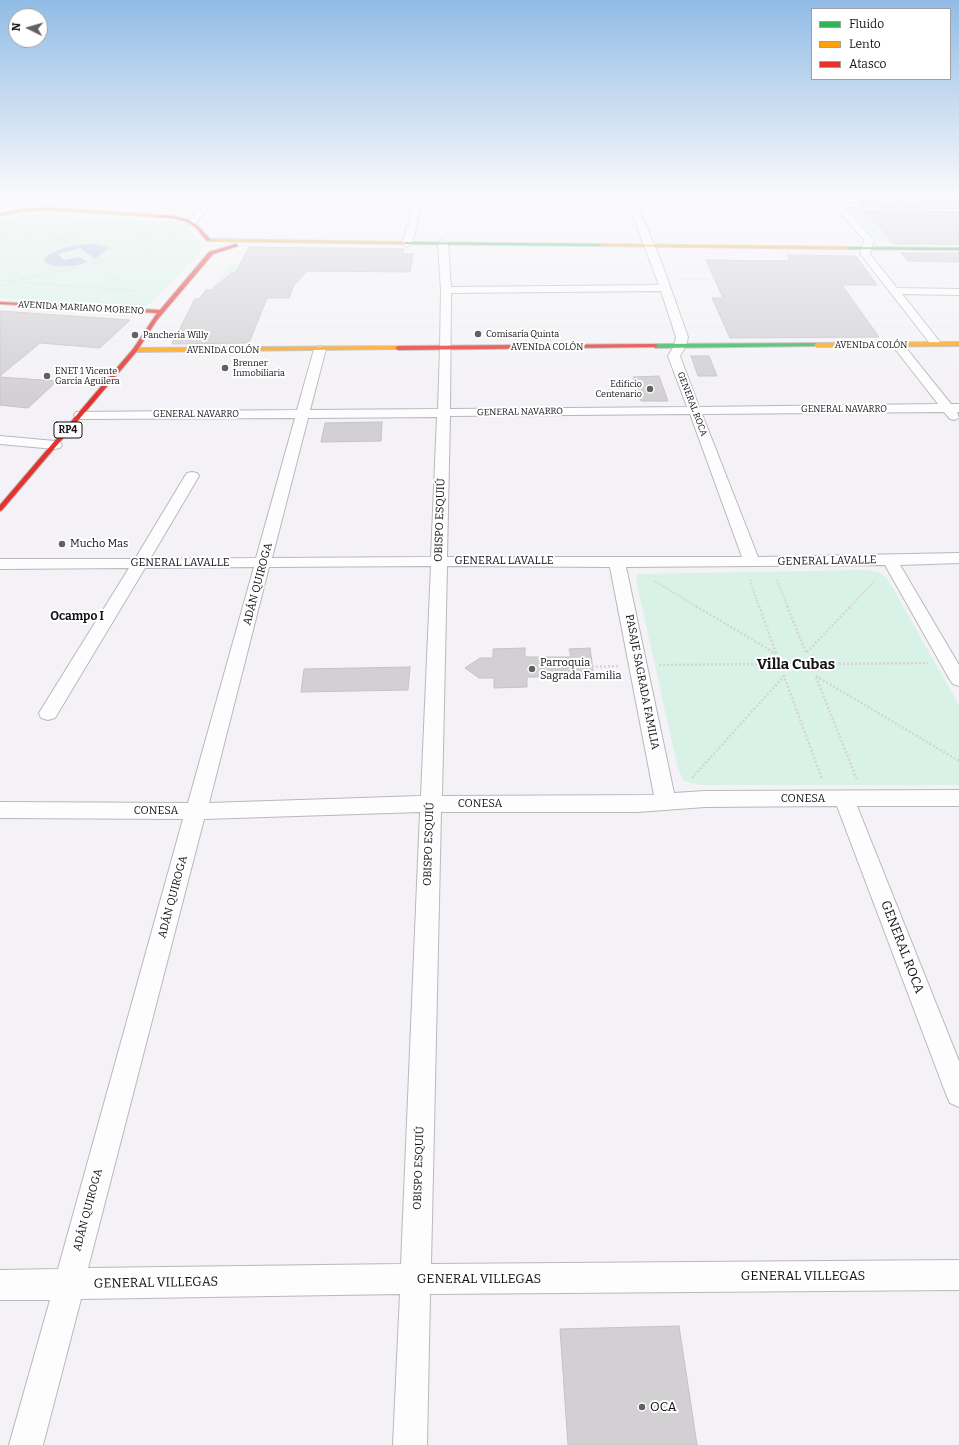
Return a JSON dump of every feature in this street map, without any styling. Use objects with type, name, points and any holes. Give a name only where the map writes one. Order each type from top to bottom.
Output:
[{"type":"main road","name":"RP4","points":[[0,509],[135,350],[162,312],[203,262]]},
{"type":"main road","name":"AVENIDA MARIANO MORENO","points":[[0,303],[162,312]]},
{"type":"main road","name":"AVENIDA COLÓN","points":[[135,350],[959,344]]},
{"type":"street","name":"OBISPO ESQUIÚ","points":[[410,1445],[446,348],[444,262]]},
{"type":"street","name":"GENERAL ROCA","points":[[656,262],[682,337],[680,346],[674,356],[752,562]]},
{"type":"street","points":[[872,262],[936,344]]},
{"type":"street","points":[[446,290],[665,288]]},
{"type":"street","points":[[894,291],[959,292]]},
{"type":"street","points":[[898,345],[954,408],[959,421]]},
{"type":"street","name":"ADÁN QUIROGA","points":[[26,1445],[68,1284],[264,563],[320,349]]},
{"type":"street","name":"GENERAL NAVARRO","points":[[80,414],[302,414],[954,408]]},
{"type":"street","points":[[0,440],[55,445]]},
{"type":"street","points":[[48,713],[192,476]]},
{"type":"street","name":"GENERAL LAVALLE","points":[[0,564],[439,562],[651,563],[959,558]]},
{"type":"street","points":[[890,560],[959,680]]},
{"type":"street","name":"PASAJE SAGRADA FAMILIA","points":[[617,562],[666,802]]},
{"type":"street","name":"GENERAL ROCA","points":[[851,790],[959,1094]]},
{"type":"street","name":"CONESA","points":[[0,810],[196,811],[430,804],[629,804],[851,790],[959,798]]},
{"type":"street","name":"GENERAL VILLEGAS","points":[[0,1285],[416,1279],[959,1275]]},
{"type":"path","points":[[9,281],[28,262]]},
{"type":"path","points":[[44,262],[50,267],[71,267],[96,263],[114,278]]},
{"type":"path","points":[[14,281],[91,262]]},
{"type":"path","points":[[102,288],[134,262]]},
{"type":"path","points":[[674,278],[740,279]]},
{"type":"path","points":[[0,280],[136,291],[130,298]]},
{"type":"path","points":[[655,581],[776,654],[750,580]]},
{"type":"path","points":[[777,580],[806,653],[874,580]]},
{"type":"path","points":[[819,664],[932,663]]},
{"type":"path","points":[[659,665],[772,664]]},
{"type":"path","points":[[592,667],[622,666]]},
{"type":"path","points":[[692,778],[784,676],[823,782]]},
{"type":"path","points":[[851,790],[816,676],[959,761]]},
{"type":"green space","points":[[0,262],[191,262],[152,303],[145,306],[135,307],[0,298]]},
{"type":"green space","points":[[230,264],[262,266],[232,273],[229,276],[239,287],[212,287]]},
{"type":"green space","points":[[866,570],[879,572],[887,578],[959,705],[959,785],[699,785],[684,781],[678,769],[636,580],[638,574]]},
{"type":"water","points":[[46,262],[87,262],[75,266],[55,266]]},
{"type":"building","points":[[241,262],[412,262],[410,272],[307,271],[294,285],[289,298],[267,298],[249,343],[172,344],[195,299],[199,299],[206,290],[211,290],[232,273],[236,272]]},
{"type":"building","points":[[707,262],[861,262],[877,285],[842,285],[879,337],[730,338],[712,298],[723,298]]},
{"type":"building","points":[[0,311],[130,320],[100,348],[40,343],[0,376]]},
{"type":"building","points":[[691,356],[709,356],[717,376],[698,376]]},
{"type":"building","name":"Edificio Centenario","points":[[659,376],[668,401],[641,401],[633,377]]},
{"type":"building","points":[[0,377],[57,381],[28,408],[0,405]]},
{"type":"building","points":[[382,422],[381,441],[321,442],[325,423]]},
{"type":"building","name":"Parroquia Sagrada Familia","points":[[525,648],[525,657],[571,657],[569,649],[590,648],[594,677],[527,677],[527,687],[494,688],[494,678],[479,678],[465,668],[480,658],[493,658],[493,649]]},
{"type":"building","points":[[410,667],[408,690],[301,692],[304,669]]},
{"type":"building","points":[[679,1326],[697,1445],[568,1445],[560,1329]]},
{"type":"traffic: fast","points":[[655,346],[817,345]]},
{"type":"traffic: slow","points":[[817,345],[959,344]]},
{"type":"traffic: slow","points":[[135,350],[398,348]]},
{"type":"traffic: jam","points":[[0,509],[135,350],[155,319],[203,262]]},
{"type":"traffic: jam","points":[[0,303],[162,312]]},
{"type":"traffic: jam","points":[[398,348],[655,346]]},
{"type":"place","name":"Comisaría Quinta","points":[[478,334]]},
{"type":"place","name":"Pancheria Willy","points":[[135,335]]},
{"type":"place","name":"Brenner Inmobiliaria","points":[[225,368]]},
{"type":"place","name":"ENET 1 Vicente García Aguilera","points":[[47,376]]},
{"type":"place","name":"Edificio Centenario","points":[[650,389]]},
{"type":"place","name":"Mucho Mas","points":[[62,544]]},
{"type":"place","name":"Parroquia Sagrada Familia","points":[[532,669]]},
{"type":"place","name":"OCA","points":[[642,1407]]},
{"type":"district","name":"Ocampo I","points":[[77,617]]},
{"type":"district","name":"Villa Cubas","points":[[796,665]]}]
